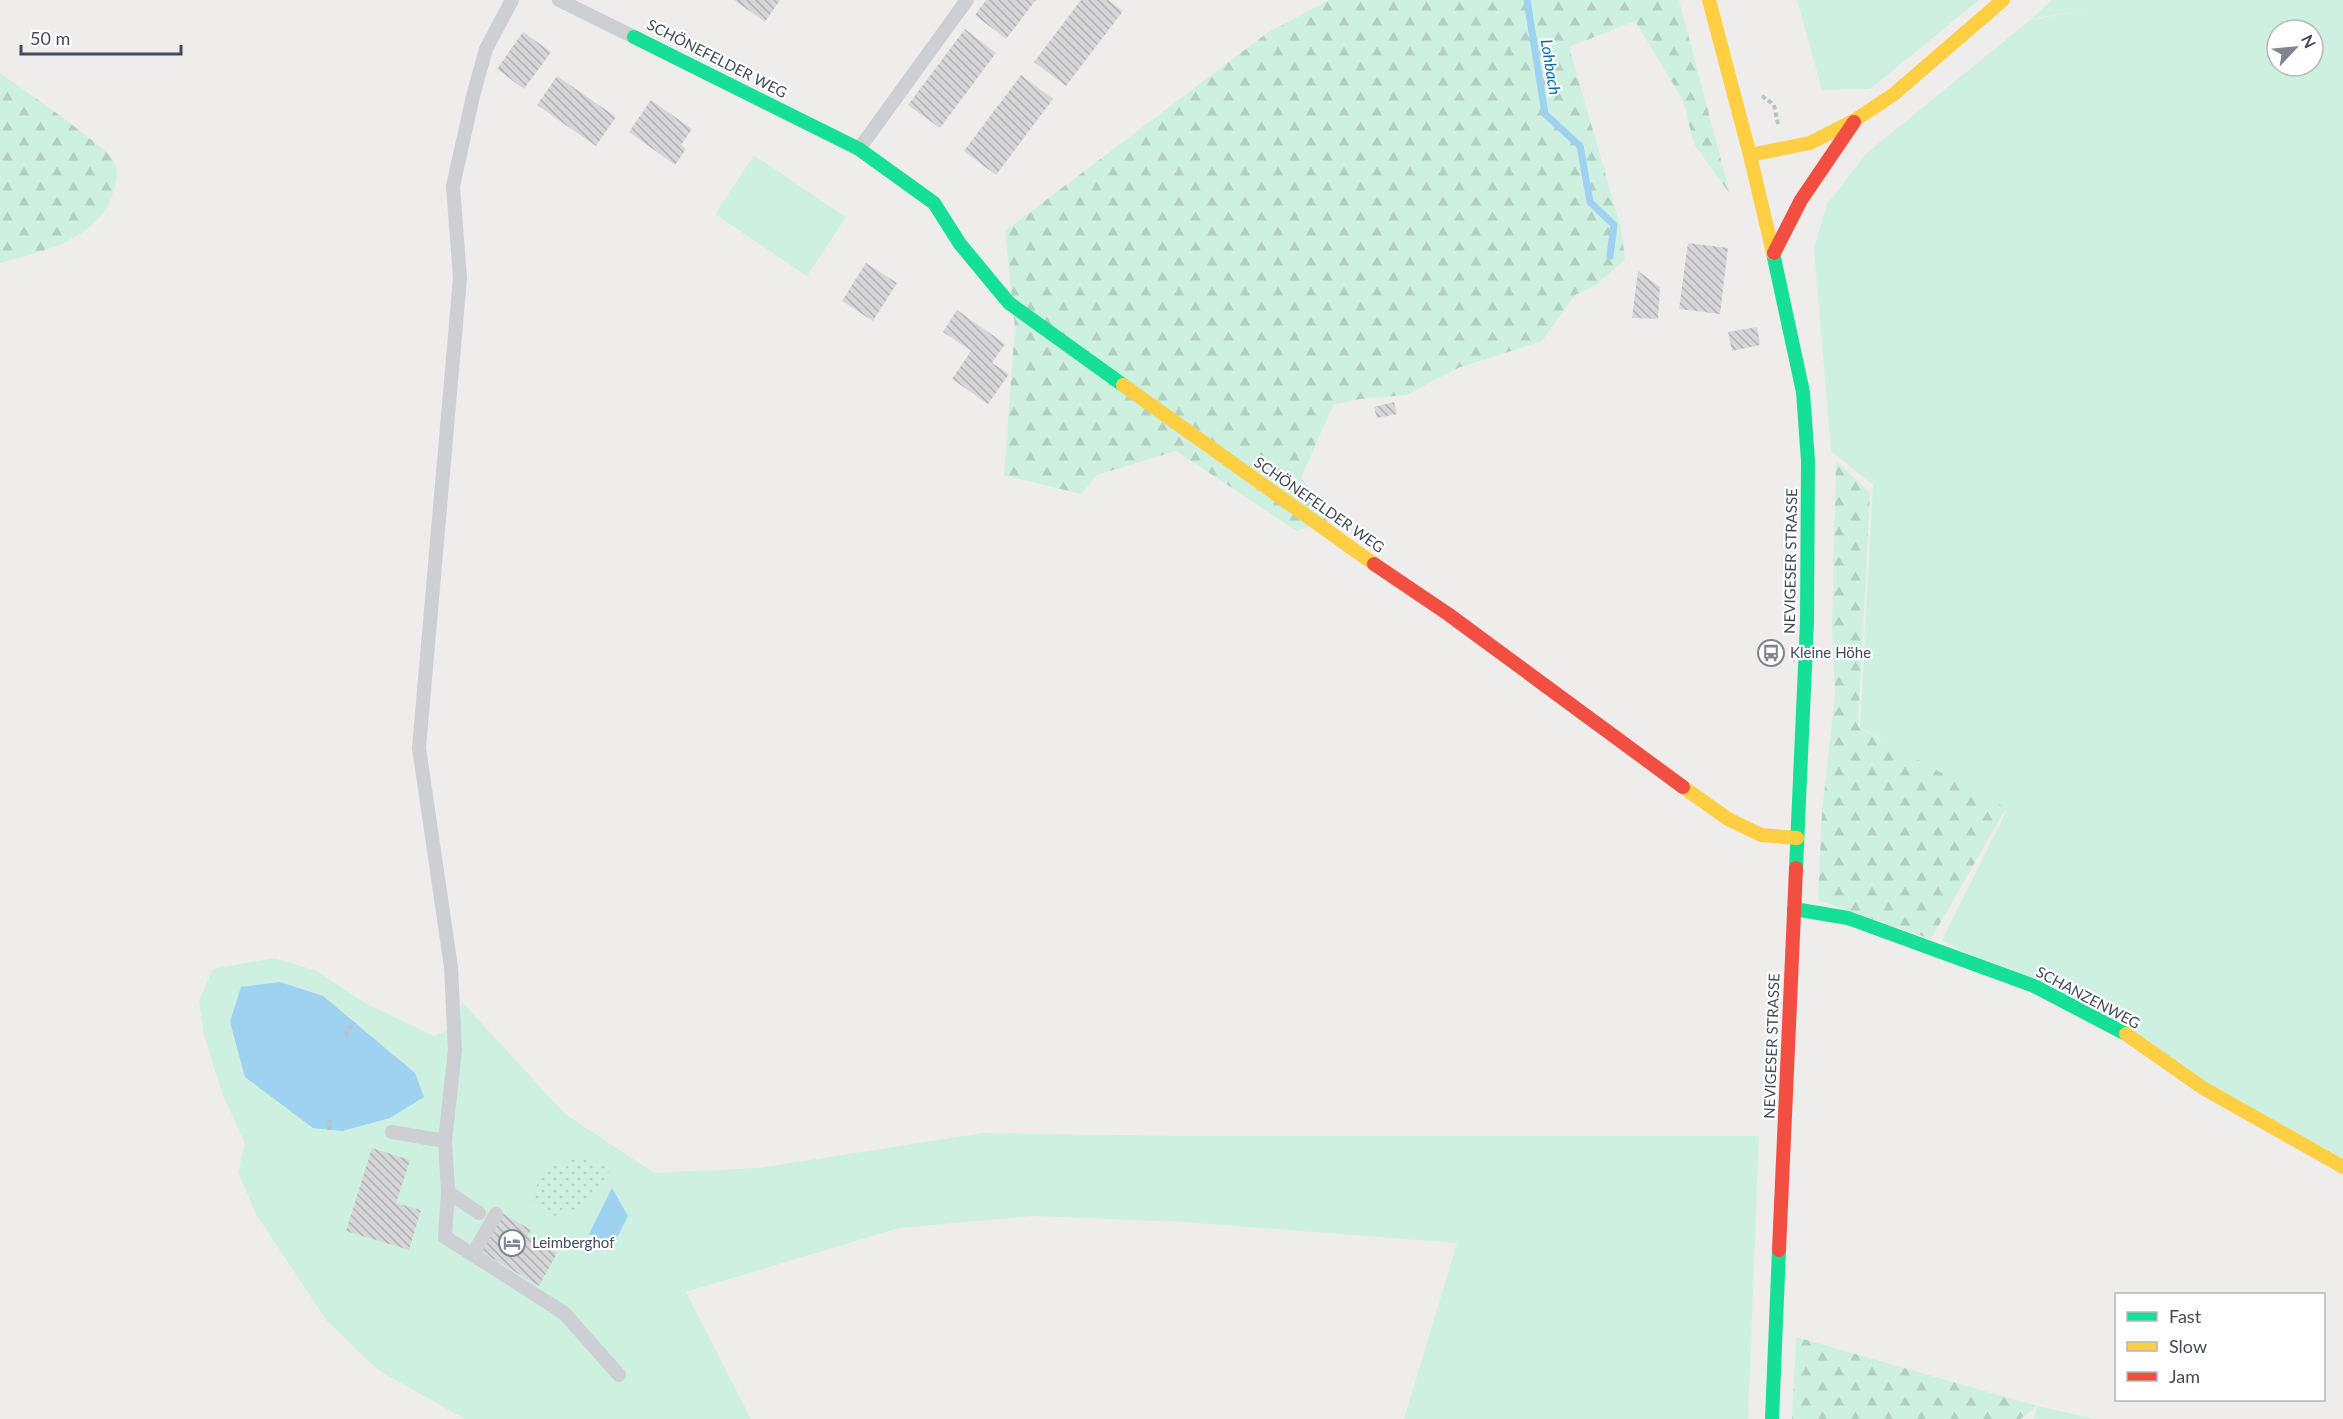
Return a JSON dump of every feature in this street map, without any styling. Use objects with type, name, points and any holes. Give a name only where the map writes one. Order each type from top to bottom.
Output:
[{"type":"street","name":"NEVIGESER STRASSE","points":[[1709,0],[1774,253],[1803,392],[1809,461],[1807,622],[1772,1419]]},
{"type":"street","points":[[1750,155],[1810,143],[1855,120],[1894,94],[2003,0]]},
{"type":"street","name":"SCHÖNEFELDER WEG","points":[[634,37],[859,149],[934,202],[960,244],[1009,303],[1299,512],[1448,614],[1618,741],[1728,819],[1761,835],[1797,838]]},
{"type":"street","points":[[1774,253],[1801,200],[1855,120]]},
{"type":"street","name":"SCHANZENWEG","points":[[1794,909],[1848,918],[2034,986],[2118,1029],[2203,1088],[2343,1167]]},
{"type":"lane","points":[[512,0],[486,49],[453,186],[460,278],[419,748],[451,967],[455,1050],[445,1141],[448,1192],[445,1237],[564,1313],[619,1375]]},
{"type":"lane","name":"SCHÖNEFELDER WEG","points":[[559,0],[634,37]]},
{"type":"lane","points":[[859,149],[967,0]]},
{"type":"lane","points":[[392,1132],[445,1141]]},
{"type":"lane","points":[[448,1192],[479,1213]]},
{"type":"lane","points":[[473,1254],[496,1214]]},
{"type":"path","points":[[345,1035],[354,1022]]},
{"type":"path","points":[[328,1130],[330,1120]]},
{"type":"green space","points":[[1329,0],[1679,0],[1730,194],[1694,144],[1683,100],[1635,21],[1569,47],[1621,228],[1625,259],[1596,285],[1575,295],[1542,341],[1458,368],[1406,395],[1360,399],[1333,405],[1301,478],[1334,520],[1297,531],[1176,451],[1097,475],[1081,494],[1004,475],[1015,327],[1005,231],[1267,33]]},
{"type":"green space","points":[[1797,0],[1979,0],[1870,89],[1822,90]]},
{"type":"green space","points":[[2052,0],[2343,0],[2343,1158],[1942,940],[2006,812],[1860,727],[1873,485],[1831,451],[1814,248],[1827,204],[1867,153],[2030,20],[2090,9],[2031,19]]},
{"type":"green space","points":[[0,73],[102,148],[112,159],[117,174],[107,207],[83,232],[51,248],[0,263]]},
{"type":"green space","points":[[754,155],[846,217],[807,276],[715,214]]},
{"type":"green space","points":[[1836,461],[1870,493],[1858,727],[2006,808],[1931,939],[1818,900],[1822,812],[1835,696],[1832,627]]},
{"type":"green space","points":[[275,958],[317,971],[365,1003],[434,1036],[446,1031],[463,1003],[565,1114],[654,1173],[759,1168],[983,1133],[1185,1136],[1759,1136],[1748,1419],[1404,1419],[1457,1243],[1185,1222],[1033,1216],[899,1228],[686,1292],[751,1419],[465,1419],[378,1370],[327,1321],[256,1214],[238,1173],[245,1143],[223,1096],[204,1036],[199,1000],[213,969]]},
{"type":"green space","points":[[586,1155],[610,1170],[589,1204],[554,1216],[528,1200],[548,1166]]},
{"type":"green space","points":[[1796,1337],[2037,1406],[2020,1419],[1792,1419]]},
{"type":"green space","points":[[2037,1406],[2087,1417],[2093,1419],[2034,1419]]},
{"type":"water","points":[[280,982],[323,996],[415,1073],[424,1097],[390,1118],[342,1131],[313,1128],[245,1077],[230,1022],[241,987]]},
{"type":"water","points":[[612,1188],[628,1216],[613,1246],[589,1234]]},
{"type":"building","points":[[734,0],[780,0],[765,22]]},
{"type":"building","points":[[986,0],[1036,0],[1006,39],[975,15]]},
{"type":"building","points":[[1081,0],[1108,0],[1123,11],[1066,86],[1034,62]]},
{"type":"building","points":[[965,29],[996,53],[940,128],[908,105]]},
{"type":"building","points":[[523,32],[551,52],[524,89],[497,69]]},
{"type":"building","points":[[1021,75],[1053,99],[996,175],[964,151]]},
{"type":"building","points":[[557,76],[616,117],[596,146],[537,105]]},
{"type":"building","points":[[651,100],[692,129],[681,145],[686,149],[675,165],[629,132]]},
{"type":"building","points":[[1688,243],[1728,248],[1720,314],[1679,309]]},
{"type":"building","points":[[866,263],[897,283],[873,321],[842,301]]},
{"type":"building","points":[[1638,271],[1660,287],[1658,319],[1632,318]]},
{"type":"building","points":[[957,310],[1005,344],[992,363],[1009,374],[988,404],[952,379],[971,351],[943,332]]},
{"type":"building","points":[[1757,327],[1760,345],[1732,351],[1728,332]]},
{"type":"building","points":[[1394,402],[1397,414],[1377,418],[1374,407]]},
{"type":"building","points":[[372,1148],[410,1160],[396,1203],[421,1210],[409,1250],[346,1231]]},
{"type":"building","name":"Leimberghof","points":[[502,1213],[531,1230],[527,1236],[557,1253],[539,1286],[480,1251]]},
{"type":"waterway","name":"Lohbach","points":[[1527,0],[1545,114],[1580,146],[1590,202],[1614,225],[1610,256]]},
{"type":"traffic: fast","points":[[634,37],[859,149],[934,203],[960,244],[1009,303],[1123,385]]},
{"type":"traffic: fast","points":[[1773,253],[1803,392],[1808,461],[1807,622],[1796,868]]},
{"type":"traffic: fast","points":[[1794,909],[1848,918],[2034,986],[2126,1034]]},
{"type":"traffic: fast","points":[[1772,1419],[1779,1250]]},
{"type":"traffic: slow","points":[[1709,0],[1773,253]]},
{"type":"traffic: slow","points":[[1750,155],[1810,143],[1855,120],[1894,94],[2003,0]]},
{"type":"traffic: slow","points":[[1123,385],[1374,564]]},
{"type":"traffic: slow","points":[[1683,787],[1728,819],[1761,835],[1797,838]]},
{"type":"traffic: slow","points":[[2126,1034],[2203,1088],[2343,1167]]},
{"type":"traffic: jam","points":[[1774,253],[1801,200],[1854,122]]},
{"type":"traffic: jam","points":[[1374,564],[1448,614],[1683,787]]},
{"type":"traffic: jam","points":[[1779,1250],[1796,868]]},
{"type":"place","name":"Kleine Höhe","points":[[1771,653]]},
{"type":"place","name":"Leimberghof","points":[[512,1243]]}]
